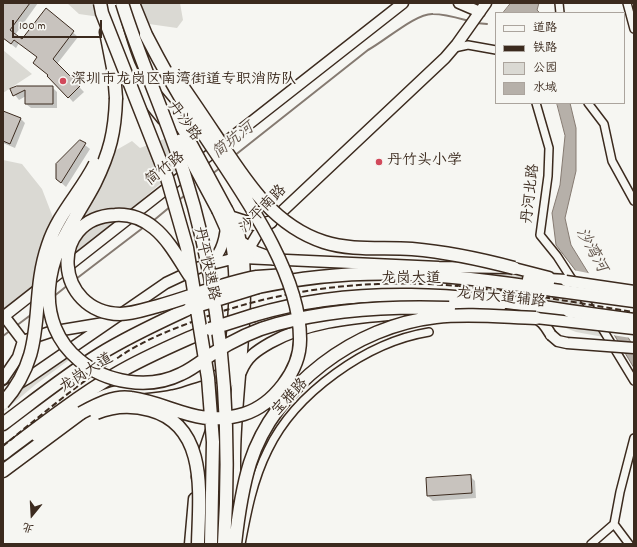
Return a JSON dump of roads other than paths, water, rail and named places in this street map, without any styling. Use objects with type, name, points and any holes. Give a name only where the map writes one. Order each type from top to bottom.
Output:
[{"type":"highway","name":"丹平快速路","points":[[121,3],[184,173],[199,224],[209,268],[223,370],[226,480],[224,544]]},
{"type":"highway","points":[[3,471],[83,415],[110,400],[130,398],[191,416],[210,419],[229,418],[246,414],[262,406],[276,395],[292,372],[298,355],[300,341],[296,310],[289,284],[276,255],[246,200],[170,83],[146,35],[133,3]]},
{"type":"highway","name":"丹平快速路","points":[[101,8],[167,178],[187,248],[194,281],[208,378],[213,442],[211,544]]},
{"type":"highway","points":[[101,8],[114,73],[116,98],[115,127],[110,147],[94,185],[77,212],[57,250],[51,269],[49,290],[50,311],[57,333],[68,351],[94,371],[110,378],[143,382],[158,382],[181,374],[228,344],[257,330],[278,323],[342,312],[378,308],[449,308]]},
{"type":"highway","points":[[146,35],[256,194],[286,224],[325,243],[357,248],[445,252],[514,268]]},
{"type":"highway","points":[[3,403],[19,380],[30,357],[35,339],[42,275],[47,246],[67,206],[85,182],[97,160],[116,98]]},
{"type":"highway","points":[[194,281],[168,244],[154,228],[140,219],[128,215],[99,217],[85,225],[74,236],[69,251],[67,266],[70,282],[77,293],[90,304],[102,310],[118,314],[133,313],[173,302],[214,287],[257,282]]},
{"type":"highway","points":[[240,258],[240,374],[234,480],[241,544]]},
{"type":"highway","points":[[191,544],[195,497],[202,460],[227,381],[240,258]]},
{"type":"highway","name":"龙岗大道","points":[[3,424],[68,375],[101,353],[135,334],[190,308],[257,282],[293,275],[316,276],[387,272],[468,277],[551,285]]},
{"type":"highway","points":[[551,285],[566,281]]},
{"type":"highway","points":[[551,285],[634,301]]},
{"type":"highway","points":[[394,295],[536,318]]},
{"type":"highway","name":"龙岗大道","points":[[3,454],[66,406],[116,374],[145,358],[196,336],[254,315],[303,304],[344,298],[394,295],[434,295],[499,300],[567,316],[634,326]]},
{"type":"highway","points":[[235,544],[245,482],[250,462],[263,434],[286,400],[299,385],[324,363],[354,344],[378,332],[417,320],[452,315],[536,318]]},
{"type":"highway","points":[[83,415],[118,407],[136,406],[162,413],[182,428],[192,448],[199,481],[198,544]]},
{"type":"main road","name":"丹沙路","points":[[110,3],[122,49],[131,72],[143,94],[183,137]]},
{"type":"main road","name":"丹沙路","points":[[121,3],[132,49],[143,75],[183,137],[226,216],[240,258]]},
{"type":"main road","name":"简竹路","points":[[5,317],[403,3]]},
{"type":"main road","points":[[459,3],[481,11]]},
{"type":"main road","name":"沙平南路","points":[[240,258],[257,235],[454,48],[481,11]]},
{"type":"main road","name":"丹沙路","points":[[226,216],[232,243],[240,258]]},
{"type":"main road","points":[[213,263],[220,249],[226,216],[256,224],[271,222],[269,236],[273,247],[283,255],[301,260]]},
{"type":"main road","points":[[213,263],[230,267],[240,258]]},
{"type":"main road","points":[[3,393],[28,378],[166,283],[189,271],[213,263],[240,258],[274,259]]},
{"type":"main road","name":"龙岗大道辅路","points":[[274,259],[439,267],[514,268],[566,281],[634,291]]},
{"type":"main road","name":"龙岗大道辅路","points":[[240,374],[246,361],[255,352],[279,338],[313,324],[449,308],[536,318],[567,316]]},
{"type":"main road","points":[[551,335],[556,324],[567,316]]},
{"type":"main road","points":[[5,317],[23,339]]},
{"type":"main road","points":[[536,318],[542,322],[551,335],[558,341],[634,348]]},
{"type":"main road","points":[[23,339],[50,332],[109,322]]},
{"type":"main road","points":[[3,379],[18,357],[23,339]]},
{"type":"main road","points":[[3,454],[37,435],[86,402],[113,392],[173,384],[202,374],[211,374],[227,381]]},
{"type":"street","points":[[627,3],[629,18],[634,29]]},
{"type":"street","points":[[454,48],[468,45],[495,50]]},
{"type":"street","name":"丹河北路","points":[[536,104],[549,148],[548,176],[540,235],[557,256],[634,381]]},
{"type":"street","points":[[589,104],[604,124],[612,161],[634,201]]},
{"type":"street","name":"宝雅路","points":[[241,544],[250,500],[268,450],[284,424],[301,404],[323,384],[351,363],[390,342],[429,332]]},
{"type":"street","points":[[591,544],[614,524],[620,492],[634,438]]},
{"type":"street","points":[[234,480],[246,488],[256,480]]},
{"type":"street","points":[[614,524],[629,544]]},
{"type":"water","points":[[511,3],[539,3],[537,10],[539,12],[504,12]]},
{"type":"water","points":[[557,104],[570,104],[576,128],[576,171],[565,218],[571,245],[634,347],[634,368],[576,271],[556,245],[552,213],[560,185],[565,136]]},
{"type":"waterway","name":"简坑河","points":[[234,156],[368,50],[400,28],[418,18],[433,14],[447,15],[469,21]]},
{"type":"waterway","name":"简坑河","points":[[476,23],[487,24]]},
{"type":"waterway","name":"简坑河","points":[[212,174],[220,168]]},
{"type":"waterway","name":"简坑河","points":[[178,201],[185,195]]},
{"type":"waterway","name":"简坑河","points":[[153,221],[171,206]]},
{"type":"waterway","name":"简坑河","points":[[76,279],[144,227]]},
{"type":"waterway","name":"简坑河","points":[[53,297],[68,285]]},
{"type":"waterway","name":"简坑河","points":[[16,326],[32,314]]},
{"type":"waterway","name":"简坑河","points":[[3,336],[11,330]]},
{"type":"railway","points":[[3,446],[89,378],[129,351],[151,339],[208,316],[271,298],[313,290],[356,285],[442,285],[538,296],[634,312]]},
{"type":"place","name":"深圳市龙岗区南湾街道专职消防队","points":[[63,81]]},
{"type":"place","name":"丹竹头小学","points":[[379,162]]},
{"type":"water label","name":"沙湾河","points":[[590,251]]}]
